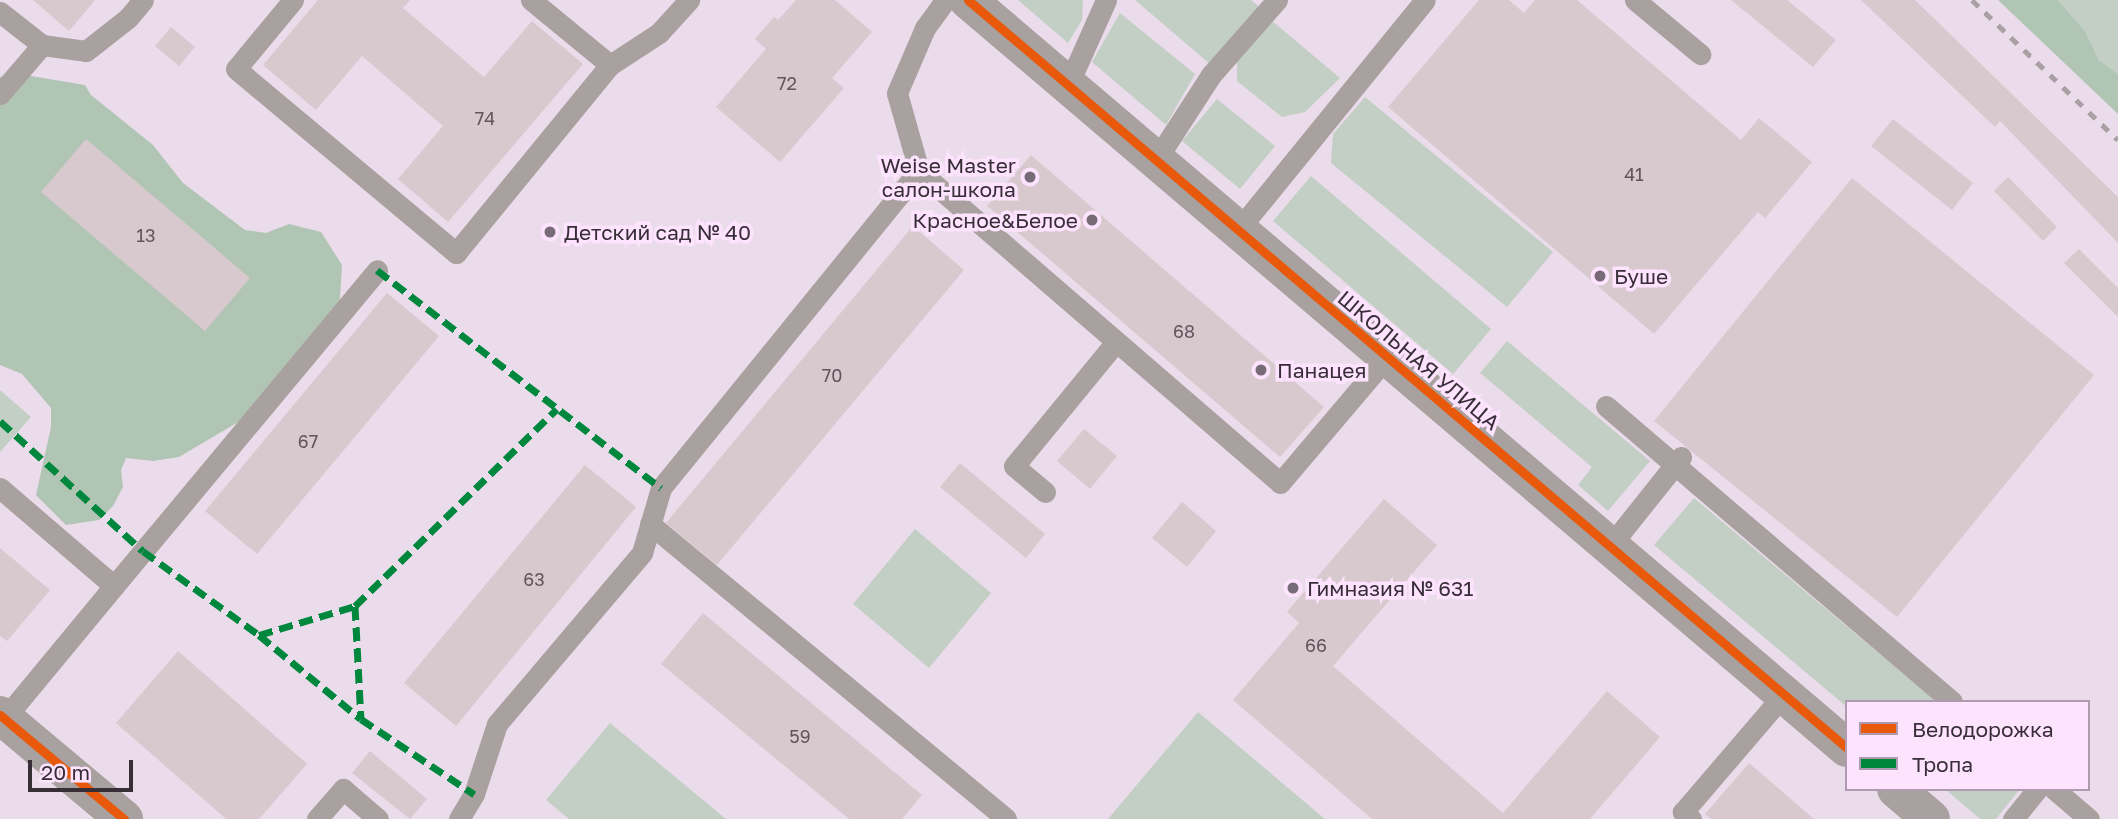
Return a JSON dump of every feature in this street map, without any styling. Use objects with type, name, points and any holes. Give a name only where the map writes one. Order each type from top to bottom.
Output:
[{"type":"street","name":"ШКОЛЬНАЯ УЛИЦА","points":[[968,0],[1845,746]]},
{"type":"street","points":[[2,717],[124,819]]},
{"type":"street","points":[[1898,791],[1931,819]]},
{"type":"lane","points":[[0,12],[42,45],[86,51],[128,18],[143,0]]},
{"type":"lane","points":[[293,0],[236,69],[456,253],[610,65],[659,33],[689,0]]},
{"type":"lane","points":[[531,0],[610,65]]},
{"type":"lane","points":[[945,0],[925,28],[897,93],[919,171],[1280,483],[1387,357]]},
{"type":"lane","points":[[1068,85],[1106,0]]},
{"type":"lane","points":[[1156,160],[1211,75],[1276,0]]},
{"type":"lane","points":[[1238,230],[1425,0]]},
{"type":"lane","points":[[1635,0],[1700,54]]},
{"type":"lane","points":[[0,94],[42,45]]},
{"type":"lane","points":[[459,819],[474,794],[497,724],[642,553],[661,488],[919,171]]},
{"type":"lane","points":[[2,717],[377,270]]},
{"type":"lane","points":[[1045,492],[1014,466],[1116,342]]},
{"type":"lane","points":[[1606,406],[1678,461],[1950,700]]},
{"type":"lane","points":[[1610,546],[1678,461]]},
{"type":"lane","points":[[0,488],[114,586]]},
{"type":"lane","points":[[650,524],[1006,819]]},
{"type":"lane","points":[[1690,819],[1683,812],[1784,694]]},
{"type":"lane","points":[[317,819],[343,789],[378,819]]},
{"type":"lane","points":[[2013,819],[2034,791]]},
{"type":"lane","points":[[2056,791],[2089,819]]},
{"type":"shaded area","points":[[1018,0],[1083,0],[1082,20],[1068,43]]},
{"type":"shaded area","points":[[1135,0],[1251,0],[1261,8],[1210,64]]},
{"type":"shaded area","points":[[2058,0],[2118,0],[2118,74],[2099,60],[2085,31]]},
{"type":"shaded area","points":[[1120,13],[1195,74],[1166,125],[1092,62]]},
{"type":"shaded area","points":[[1271,20],[1340,78],[1305,112],[1282,117],[1237,81],[1237,59]]},
{"type":"shaded area","points":[[1365,97],[1553,252],[1507,307],[1331,163],[1333,134]]},
{"type":"shaded area","points":[[1217,99],[1275,146],[1240,189],[1182,141]]},
{"type":"shaded area","points":[[1311,176],[1491,329],[1453,374],[1273,221]]},
{"type":"shaded area","points":[[1507,341],[1650,461],[1608,511],[1578,485],[1592,467],[1480,373]]},
{"type":"shaded area","points":[[0,390],[31,417],[0,452]]},
{"type":"shaded area","points":[[1694,498],[1935,700],[1845,700],[1845,705],[1654,545]]},
{"type":"shaded area","points":[[915,529],[991,593],[929,668],[853,604]]},
{"type":"shaded area","points":[[1198,712],[1325,819],[1108,819]]},
{"type":"shaded area","points":[[610,723],[726,819],[569,819],[546,800]]},
{"type":"shaded area","points":[[1947,791],[2018,791],[1996,819],[1980,819]]},
{"type":"green space","points":[[1998,0],[2058,0],[2085,31],[2099,60],[2118,74],[2118,114]]},
{"type":"green space","points":[[13,73],[85,85],[91,95],[153,145],[183,183],[245,230],[266,233],[289,224],[321,232],[342,265],[339,314],[240,421],[179,457],[153,461],[126,458],[121,470],[123,487],[113,506],[99,520],[66,525],[36,495],[51,427],[51,408],[22,374],[0,365],[0,77]]},
{"type":"building","points":[[33,0],[95,0],[69,31]]},
{"type":"building","points":[[318,0],[410,0],[403,8],[484,77],[532,21],[583,64],[448,222],[398,179],[443,126],[362,56],[316,110],[263,65]]},
{"type":"building","points":[[796,0],[835,0],[872,32],[832,78],[844,88],[780,162],[716,107],[766,49],[755,39],[774,17],[778,20]]},
{"type":"building","points":[[1479,0],[1509,0],[1524,13],[1535,0],[1577,0],[1741,140],[1759,118],[1812,162],[1765,218],[1758,212],[1654,334],[1388,107]]},
{"type":"building","points":[[1731,0],[1787,0],[1836,40],[1813,67]]},
{"type":"building","points":[[1861,0],[1915,0],[2118,197],[2118,243],[2000,121],[1995,127]]},
{"type":"building","points":[[171,27],[195,47],[179,66],[155,46]]},
{"type":"building","points":[[1893,119],[1973,183],[1952,210],[1871,146]]},
{"type":"building","points":[[86,139],[250,278],[205,331],[41,192]]},
{"type":"building","points":[[1031,155],[1324,407],[1280,457],[987,206]]},
{"type":"building","points":[[2008,177],[2057,227],[2043,241],[1994,191]]},
{"type":"building","points":[[1852,178],[2094,375],[1897,617],[1654,421]]},
{"type":"building","points":[[913,226],[964,270],[717,565],[666,523]]},
{"type":"building","points":[[2079,249],[2118,288],[2118,317],[2064,263]]},
{"type":"building","points":[[387,293],[439,336],[257,554],[205,511]]},
{"type":"building","points":[[1084,429],[1117,456],[1090,489],[1057,461]]},
{"type":"building","points":[[960,463],[1045,534],[1026,558],[940,487]]},
{"type":"building","points":[[585,465],[636,507],[456,726],[404,683]]},
{"type":"building","points":[[1384,499],[1437,545],[1333,666],[1503,813],[1607,691],[1660,737],[1590,819],[1372,819],[1233,700],[1299,623],[1287,612]]},
{"type":"building","points":[[1182,502],[1216,531],[1187,567],[1152,538]]},
{"type":"building","points":[[0,548],[50,590],[7,641],[0,636]]},
{"type":"building","points":[[703,613],[922,795],[902,819],[849,819],[661,664]]},
{"type":"building","points":[[178,651],[307,764],[259,819],[226,819],[116,723]]},
{"type":"building","points":[[370,751],[427,799],[410,819],[352,773]]},
{"type":"building","points":[[1749,763],[1814,819],[1711,819],[1705,814]]},
{"type":"railway","points":[[1972,0],[2118,140]]},
{"type":"marked path","points":[[377,270],[661,488]]},
{"type":"marked path","points":[[259,635],[355,606],[557,409]]},
{"type":"marked path","points":[[0,421],[143,551],[259,635],[361,719],[474,794]]},
{"type":"marked path","points":[[355,606],[361,719]]},
{"type":"cycle path","points":[[968,0],[1845,746]]},
{"type":"cycle path","points":[[0,715],[124,819]]},
{"type":"place","name":"Weise Master салон-школа","points":[[1030,177]]},
{"type":"place","name":"Красное&Белое","points":[[1092,220]]},
{"type":"place","name":"Детский сад № 40","points":[[550,232]]},
{"type":"place","name":"Буше","points":[[1600,276]]},
{"type":"place","name":"Панацея","points":[[1261,370]]},
{"type":"place","name":"Гимназия № 631","points":[[1293,588]]}]
